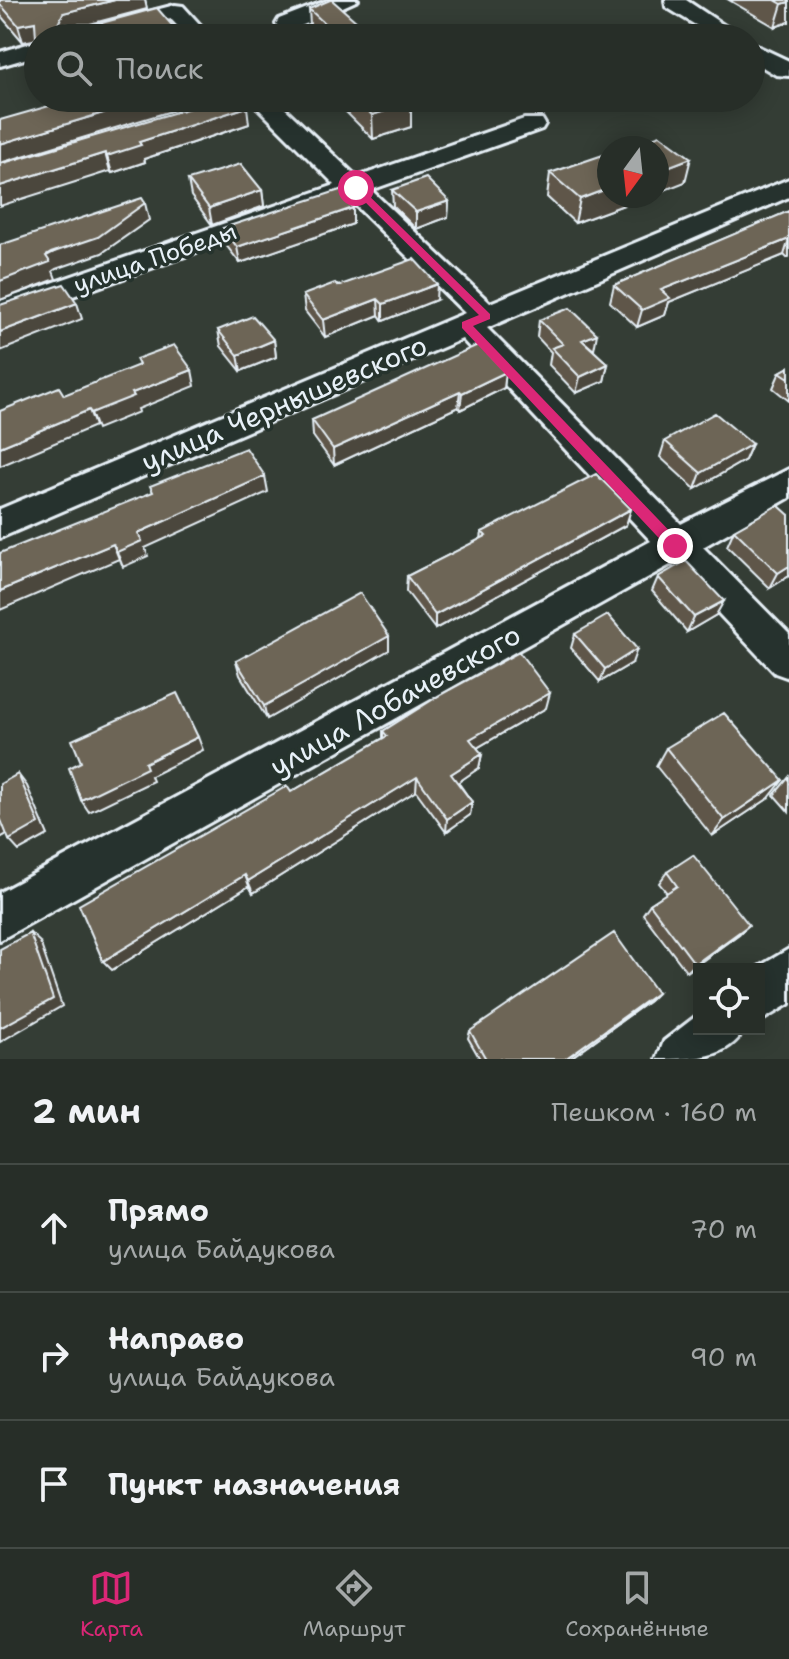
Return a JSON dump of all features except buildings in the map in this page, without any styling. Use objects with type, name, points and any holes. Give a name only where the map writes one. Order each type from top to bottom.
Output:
[{"type":"street","points":[[287,24],[347,0]]},
{"type":"street","points":[[674,2],[709,24]]},
{"type":"street","points":[[127,24],[175,11],[188,24]]},
{"type":"street","points":[[0,59],[24,52]]},
{"type":"street","points":[[765,58],[784,70],[789,68]]},
{"type":"street","points":[[264,112],[356,188],[675,546],[789,661]]},
{"type":"street","name":"улица Победы","points":[[0,312],[533,124]]},
{"type":"street","name":"улица Чернышевского","points":[[0,524],[789,187]]},
{"type":"street","name":"улица Лобачевского","points":[[0,917],[789,482]]},
{"type":"street","points":[[765,992],[789,973]]},
{"type":"street","points":[[682,1059],[712,1035]]},
{"type":"route","points":[[356,188],[486,316],[466,325],[675,546]]}]
